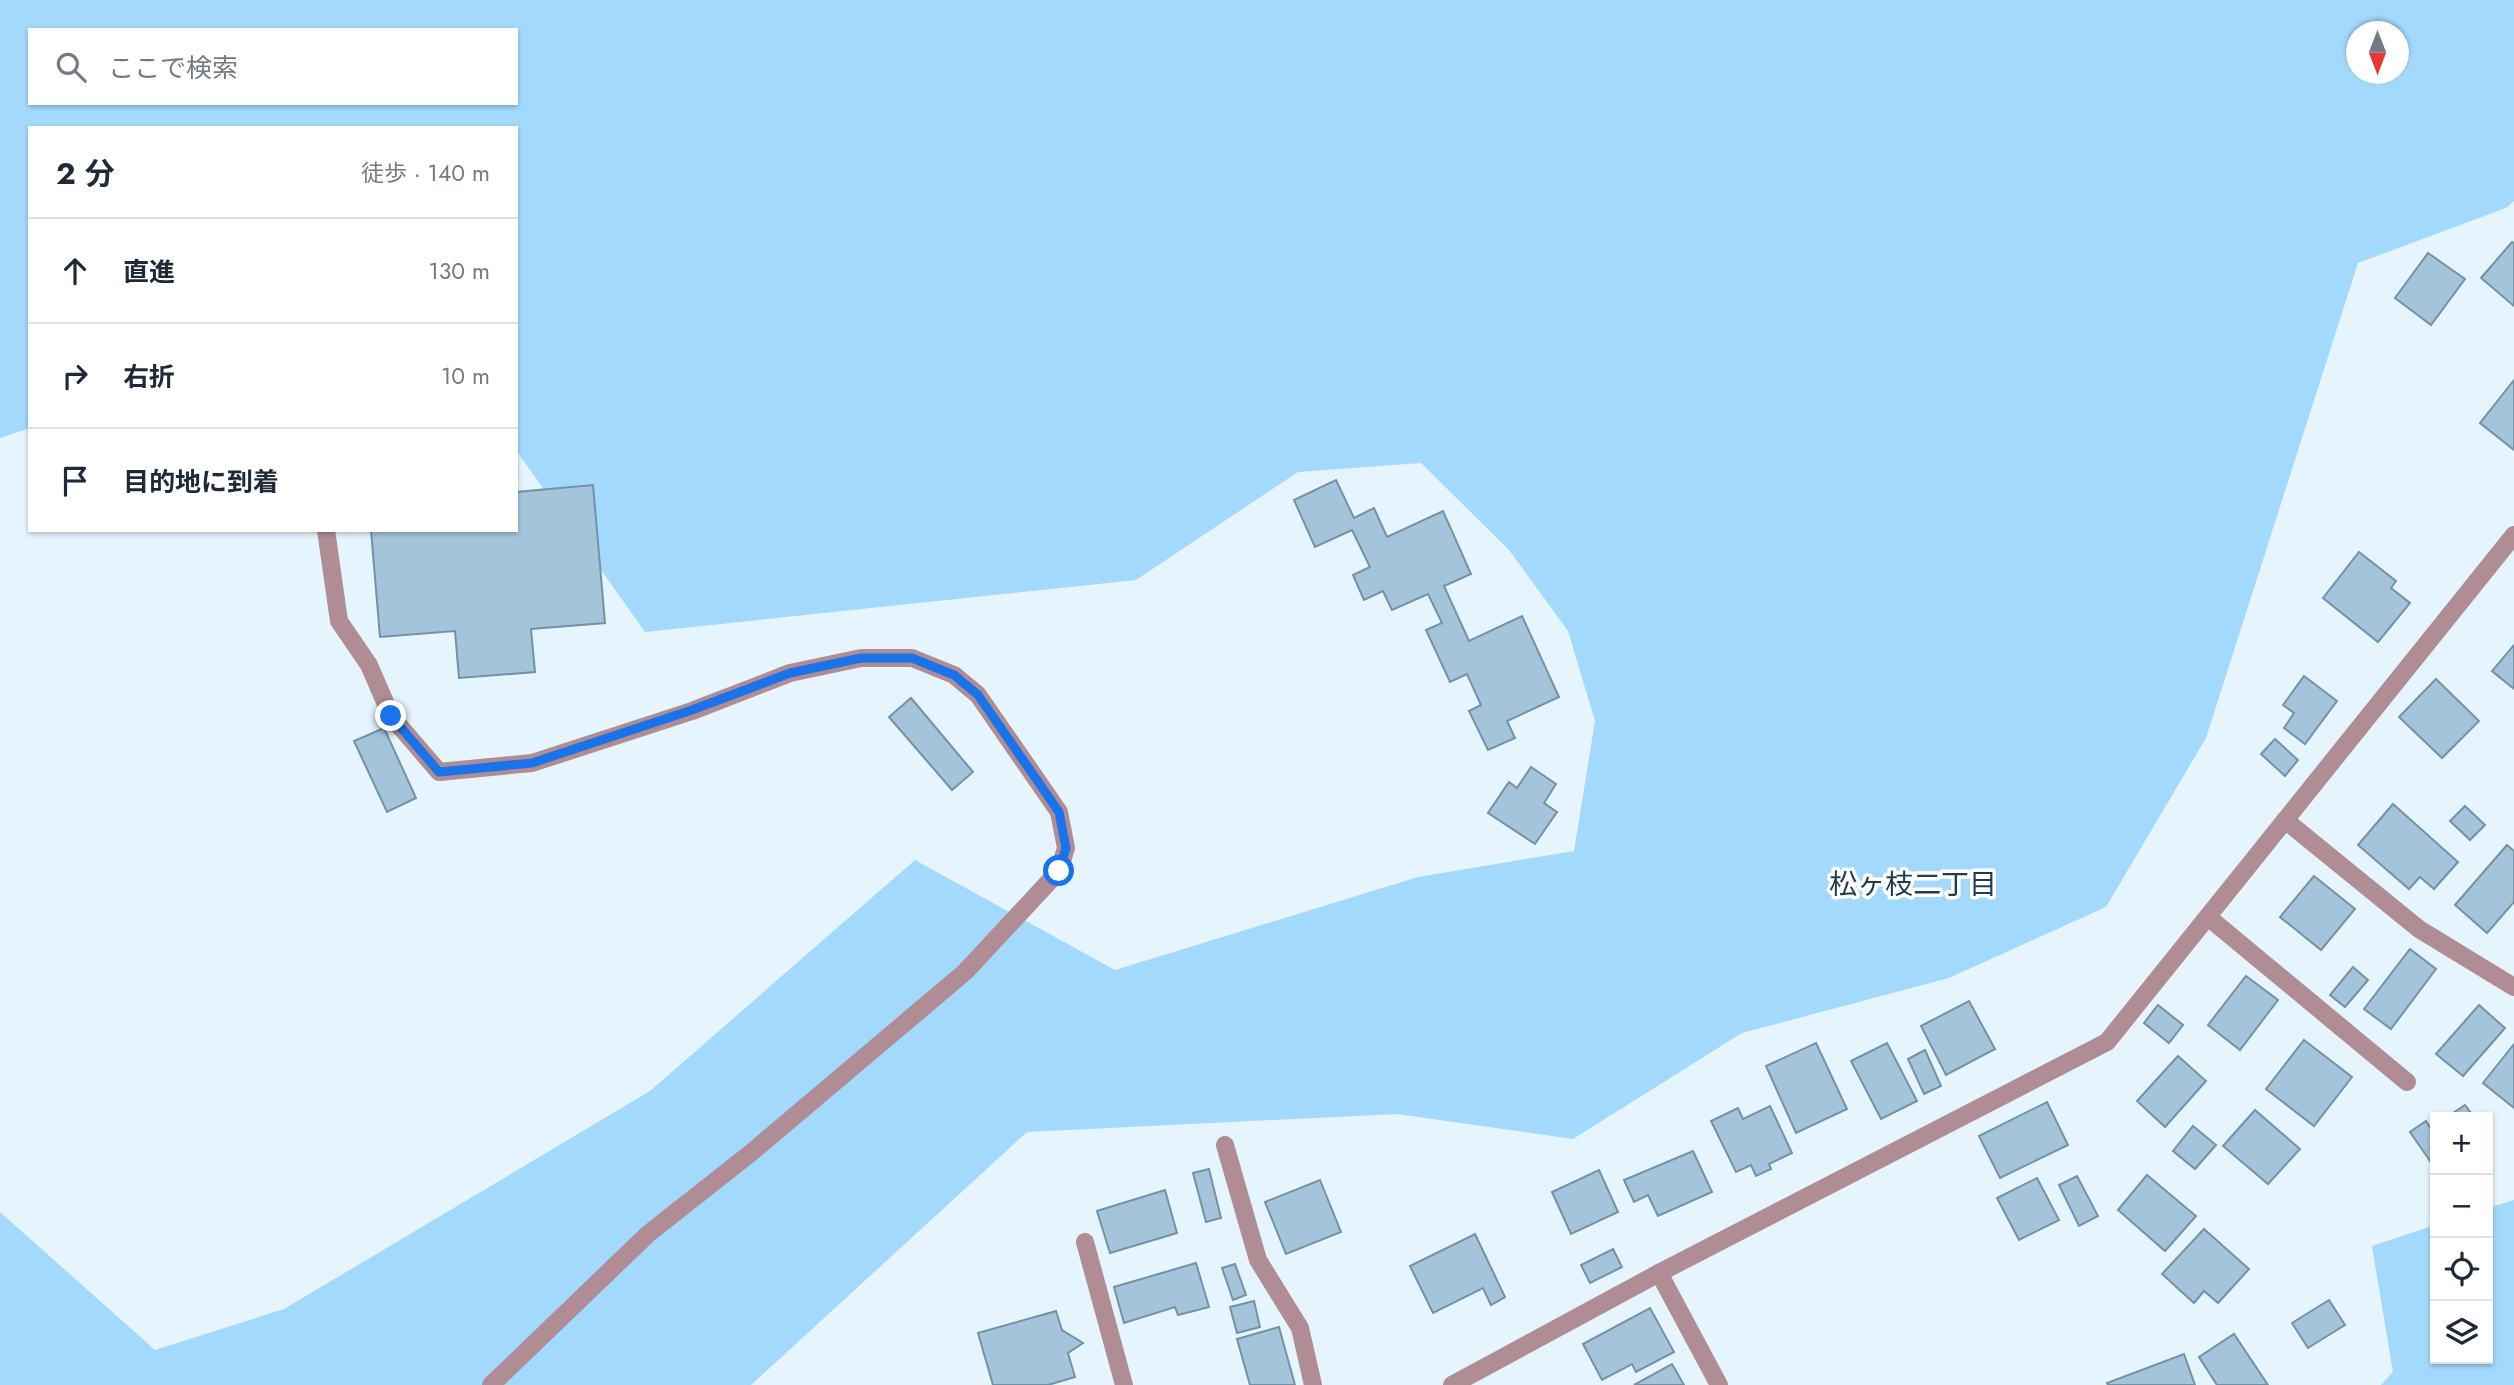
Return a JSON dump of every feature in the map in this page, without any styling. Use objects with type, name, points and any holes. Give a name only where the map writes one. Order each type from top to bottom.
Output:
[{"type":"street","points":[[326,532],[339,621],[369,665],[391,716],[439,772],[532,763],[692,710],[790,673],[861,658],[912,658],[954,675],[978,695],[1059,812],[1066,848],[1059,871],[965,972],[752,1152],[648,1234],[491,1385]]},
{"type":"street","points":[[1452,1385],[1660,1273],[2107,1042],[2514,535]]},
{"type":"street","points":[[2285,820],[2419,929],[2514,987]]},
{"type":"street","points":[[2208,917],[2407,1082]]},
{"type":"street","points":[[1225,1145],[1258,1260],[1300,1328],[1313,1385]]},
{"type":"street","points":[[1085,1242],[1124,1385]]},
{"type":"street","points":[[1660,1273],[1719,1385]]},
{"type":"shaded area","points":[[0,0],[2514,0],[2514,201],[2506,208],[2358,263],[2206,738],[2106,907],[1949,978],[1742,1033],[1573,1139],[1397,1114],[1027,1132],[751,1385],[0,1385],[0,1212],[155,1350],[284,1309],[650,1091],[915,860],[1115,970],[1418,877],[1574,851],[1595,721],[1568,631],[1509,550],[1421,463],[1298,472],[1136,580],[645,632],[518,453],[518,126],[28,126],[28,429],[0,438]]},
{"type":"shaded area","points":[[2514,1200],[2514,1385],[2381,1385],[2393,1372],[2372,1246],[2430,1227],[2430,1364],[2493,1364],[2493,1206]]},
{"type":"building","points":[[2512,242],[2514,243],[2514,306],[2481,278]]},
{"type":"building","points":[[2428,253],[2465,279],[2431,325],[2395,298]]},
{"type":"building","points":[[2514,380],[2514,450],[2480,423]]},
{"type":"building","points":[[1336,480],[1354,518],[1374,508],[1387,537],[1443,511],[1471,574],[1444,586],[1469,641],[1522,616],[1559,697],[1507,721],[1515,738],[1488,750],[1469,711],[1481,705],[1467,674],[1450,682],[1426,630],[1442,623],[1428,594],[1392,610],[1383,591],[1364,600],[1353,575],[1370,567],[1352,530],[1315,547],[1294,500]]},
{"type":"building","points":[[593,485],[605,623],[531,629],[535,672],[459,678],[455,631],[380,637],[371,532],[518,532],[518,492]]},
{"type":"building","points":[[2359,552],[2396,581],[2391,588],[2410,603],[2378,642],[2323,598]]},
{"type":"building","points":[[2514,645],[2514,689],[2492,671]]},
{"type":"building","points":[[2304,676],[2337,701],[2305,744],[2284,728],[2294,713],[2283,705]]},
{"type":"building","points":[[2436,679],[2479,721],[2442,758],[2399,717]]},
{"type":"building","points":[[911,698],[973,772],[952,790],[889,717]]},
{"type":"building","points":[[384,728],[416,798],[387,812],[354,741]]},
{"type":"building","points":[[2275,739],[2298,760],[2285,776],[2261,754]]},
{"type":"building","points":[[1531,767],[1556,784],[1544,803],[1557,812],[1535,844],[1488,813],[1509,782],[1517,788]]},
{"type":"building","points":[[2393,804],[2458,862],[2434,889],[2420,877],[2409,889],[2358,845]]},
{"type":"building","points":[[2465,806],[2485,825],[2470,840],[2450,821]]},
{"type":"building","points":[[2507,845],[2514,851],[2514,902],[2487,933],[2455,905]]},
{"type":"building","points":[[2314,876],[2355,909],[2321,950],[2280,917]]},
{"type":"building","points":[[2410,949],[2436,969],[2391,1029],[2364,1009]]},
{"type":"building","points":[[2353,967],[2368,980],[2345,1007],[2330,995]]},
{"type":"building","points":[[2246,976],[2278,1000],[2240,1050],[2208,1025]]},
{"type":"building","points":[[1969,1001],[1995,1049],[1946,1075],[1921,1026]]},
{"type":"building","points":[[2158,1005],[2183,1025],[2169,1043],[2144,1023]]},
{"type":"building","points":[[2479,1005],[2505,1028],[2463,1076],[2436,1054]]},
{"type":"building","points":[[2304,1040],[2352,1077],[2314,1126],[2266,1089]]},
{"type":"building","points":[[1816,1043],[1847,1109],[1796,1133],[1766,1066]]},
{"type":"building","points":[[1887,1043],[1917,1101],[1881,1119],[1851,1061]]},
{"type":"building","points":[[2514,1044],[2514,1108],[2483,1083]]},
{"type":"building","points":[[1925,1050],[1941,1086],[1924,1094],[1908,1059]]},
{"type":"building","points":[[2178,1056],[2206,1081],[2165,1127],[2137,1101]]},
{"type":"building","points":[[2047,1102],[2068,1145],[2000,1178],[1979,1136]]},
{"type":"building","points":[[2465,1105],[2470,1112],[2454,1112]]},
{"type":"building","points":[[1770,1106],[1792,1153],[1769,1164],[1771,1169],[1756,1176],[1751,1165],[1736,1172],[1711,1121],[1738,1108],[1743,1119]]},
{"type":"building","points":[[2255,1110],[2300,1149],[2268,1184],[2223,1146]]},
{"type":"building","points":[[2426,1121],[2430,1127],[2430,1161],[2410,1132]]},
{"type":"building","points":[[2193,1126],[2216,1145],[2195,1169],[2173,1151]]},
{"type":"building","points":[[1693,1151],[1712,1192],[1658,1216],[1648,1195],[1634,1202],[1624,1180]]},
{"type":"building","points":[[1209,1169],[1221,1218],[1206,1222],[1193,1173]]},
{"type":"building","points":[[1599,1170],[1618,1212],[1571,1234],[1552,1192]]},
{"type":"building","points":[[2147,1175],[2196,1216],[2165,1251],[2118,1210]]},
{"type":"building","points":[[2077,1176],[2098,1216],[2079,1226],[2059,1185]]},
{"type":"building","points":[[2037,1178],[2059,1220],[2019,1240],[1997,1198]]},
{"type":"building","points":[[1320,1180],[1341,1232],[1286,1254],[1265,1202]]},
{"type":"building","points":[[1165,1190],[1177,1233],[1110,1253],[1097,1211]]},
{"type":"building","points":[[2204,1229],[2249,1269],[2218,1303],[2204,1291],[2194,1303],[2162,1274]]},
{"type":"building","points":[[1475,1234],[1505,1297],[1491,1305],[1483,1288],[1433,1313],[1410,1266]]},
{"type":"building","points":[[1613,1249],[1622,1267],[1590,1283],[1581,1265]]},
{"type":"building","points":[[1196,1263],[1209,1307],[1178,1315],[1175,1307],[1124,1323],[1114,1287]]},
{"type":"building","points":[[1235,1264],[1246,1295],[1233,1300],[1222,1268]]},
{"type":"building","points":[[2329,1300],[2345,1325],[2308,1348],[2292,1323]]},
{"type":"building","points":[[1254,1301],[1260,1327],[1237,1333],[1230,1307]]},
{"type":"building","points":[[1650,1308],[1674,1352],[1636,1372],[1632,1364],[1602,1380],[1583,1344]]},
{"type":"building","points":[[1056,1311],[1062,1330],[1083,1343],[1068,1353],[1075,1377],[1048,1385],[993,1385],[978,1333]]},
{"type":"building","points":[[1279,1327],[1295,1385],[1250,1385],[1237,1339]]},
{"type":"building","points":[[2234,1334],[2268,1385],[2217,1385],[2199,1357]]},
{"type":"building","points":[[2184,1354],[2195,1385],[2107,1383]]},
{"type":"building","points":[[1672,1364],[1684,1385],[1634,1385]]},
{"type":"district","name":"松ヶ枝二丁目","points":[[1913,884]]},
{"type":"route","points":[[391,716],[439,772],[532,763],[692,710],[790,673],[861,658],[912,658],[954,675],[978,695],[1059,812],[1066,848],[1059,871]]}]
